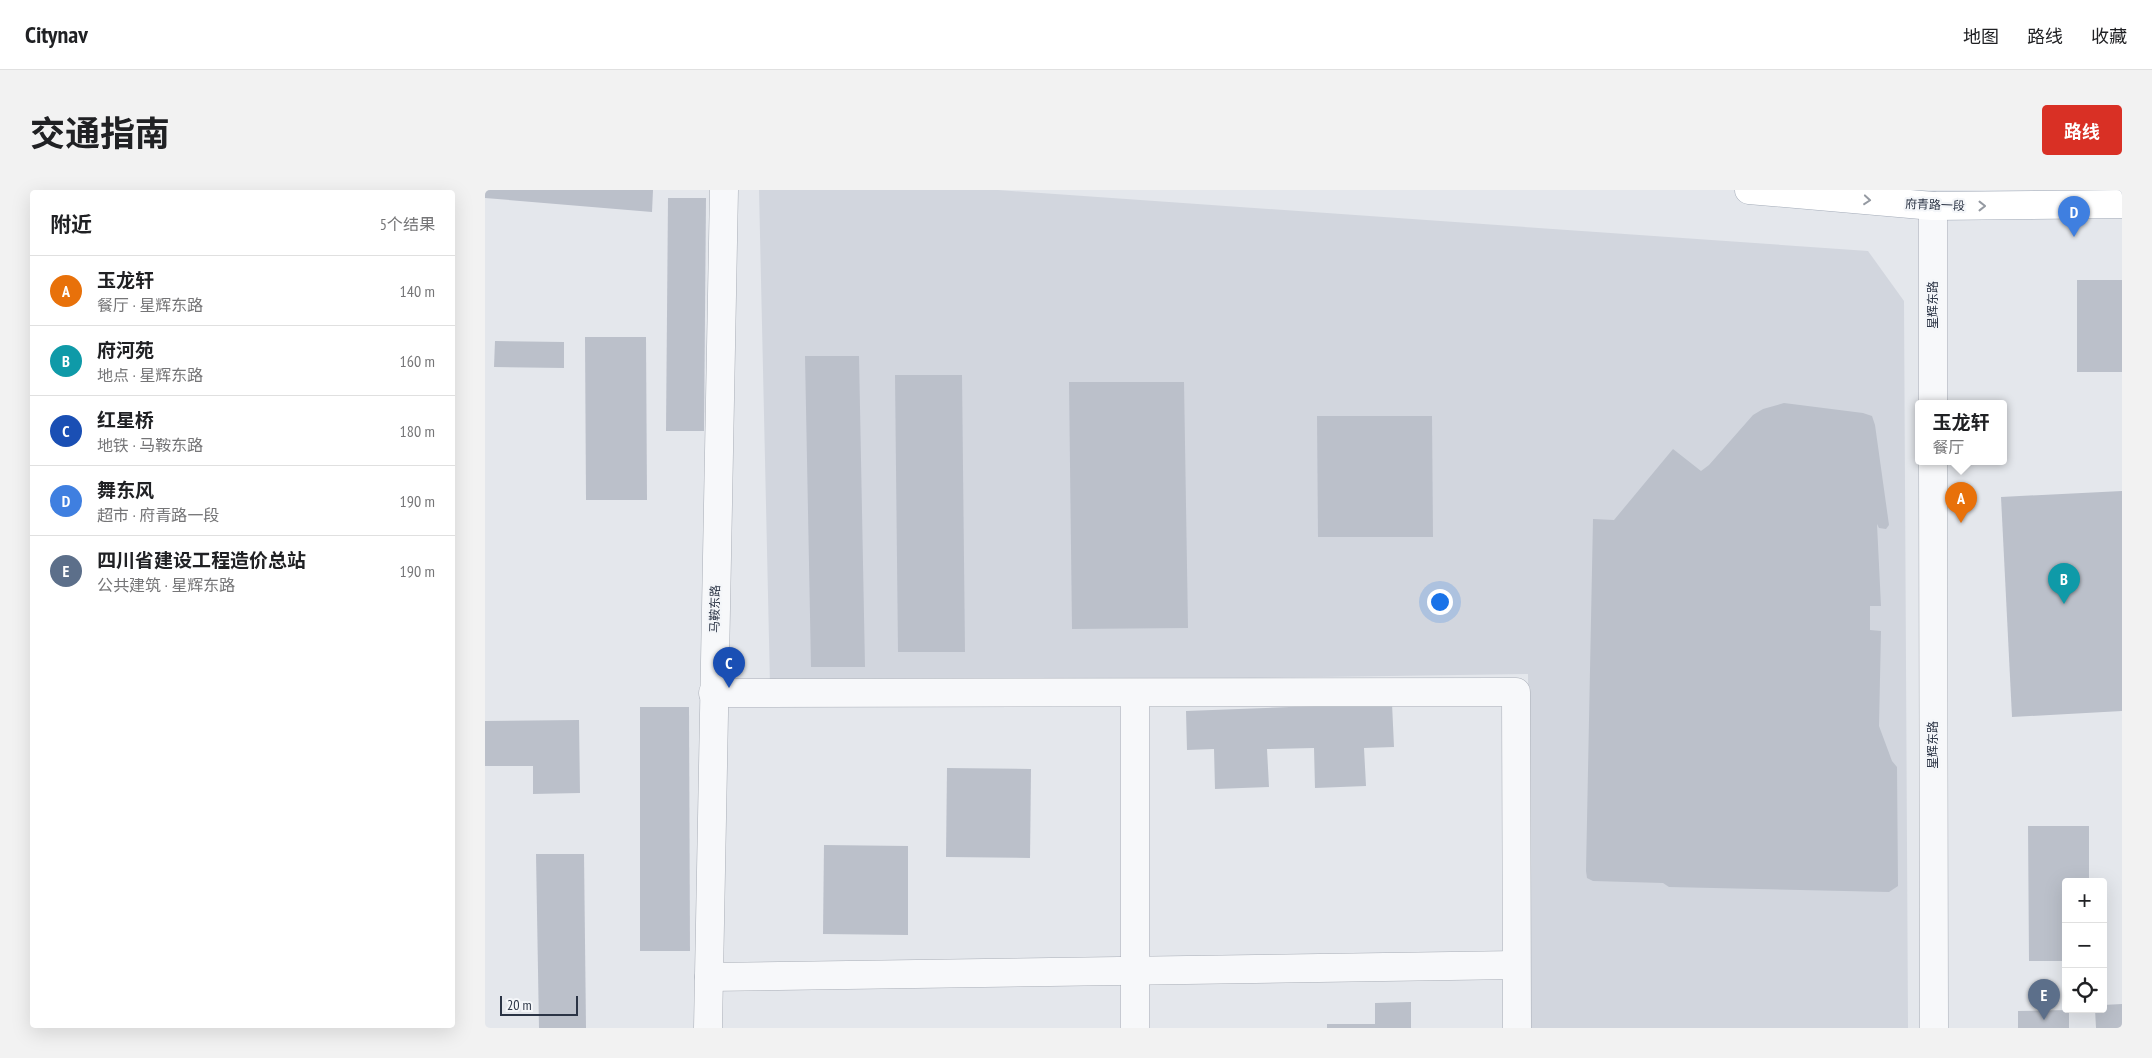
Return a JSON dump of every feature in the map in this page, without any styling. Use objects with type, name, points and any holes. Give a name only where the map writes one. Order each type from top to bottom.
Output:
[{"type":"main road","name":"府青路一段","points":[[1749,190],[1934,195],[2122,204]]},
{"type":"street","name":"马鞍东路","points":[[708,1028],[724,190]]},
{"type":"street","name":"星辉东路","points":[[1933,400],[1934,195]]},
{"type":"street","name":"星辉东路","points":[[1933,465],[1934,1028]]},
{"type":"street","points":[[713,693],[1516,692],[1517,1028]]},
{"type":"street","points":[[1135,693],[1135,1028]]},
{"type":"street","points":[[709,977],[1516,965]]},
{"type":"shaded area","points":[[759,190],[998,190],[1868,251],[1904,301],[1908,1028],[1531,1028],[1528,674],[770,685]]},
{"type":"building","points":[[485,190],[653,190],[652,212],[485,198]]},
{"type":"building","points":[[668,198],[706,198],[704,431],[666,431]]},
{"type":"building","points":[[2077,280],[2122,280],[2122,372],[2077,372]]},
{"type":"building","points":[[585,337],[646,337],[647,500],[586,500]]},
{"type":"building","points":[[495,341],[564,342],[564,368],[494,367]]},
{"type":"building","points":[[805,356],[859,356],[865,667],[811,667]]},
{"type":"building","points":[[895,375],[962,375],[965,652],[898,652]]},
{"type":"building","points":[[1069,382],[1184,382],[1188,628],[1072,629]]},
{"type":"building","points":[[1784,403],[1863,413],[1872,416],[1875,425],[1889,525],[1886,529],[1879,528],[1877,524],[1881,606],[1870,606],[1870,630],[1881,631],[1879,726],[1892,761],[1897,767],[1898,886],[1889,892],[1669,887],[1663,883],[1593,881],[1587,878],[1586,871],[1593,519],[1614,520],[1673,449],[1701,471],[1709,465],[1753,415],[1763,409]]},
{"type":"building","points":[[1317,416],[1432,416],[1433,537],[1318,537]]},
{"type":"building","points":[[2122,491],[2122,711],[2012,717],[2001,497]]},
{"type":"building","points":[[1392,703],[1394,747],[1364,748],[1366,786],[1315,788],[1314,748],[1267,749],[1269,787],[1215,789],[1214,749],[1187,750],[1186,711]]},
{"type":"building","points":[[640,707],[689,707],[690,951],[640,951]]},
{"type":"building","points":[[579,720],[580,793],[533,794],[533,766],[485,766],[485,721]]},
{"type":"building","points":[[947,768],[1031,769],[1030,858],[946,857]]},
{"type":"building","points":[[2028,826],[2089,826],[2089,878],[2062,878],[2062,961],[2029,961]]},
{"type":"building","points":[[824,845],[908,846],[908,935],[823,934]]},
{"type":"building","points":[[536,854],[584,854],[586,1028],[539,1028]]},
{"type":"building","points":[[1411,1002],[1411,1028],[1327,1028],[1327,1024],[1375,1024],[1375,1003]]},
{"type":"building","points":[[2122,1004],[2122,1028],[2096,1028],[2095,1013],[2107,1013],[2107,1005]]},
{"type":"building","points":[[2062,1010],[2062,1013],[2069,1013],[2069,1028],[2018,1028],[2018,1011]]},
{"type":"place","name":"舞东风","points":[[2074,237]]},
{"type":"place","name":"玉龙轩","points":[[1961,523]]},
{"type":"place","name":"府河苑","points":[[2064,604]]},
{"type":"place","name":"红星桥","points":[[729,688]]},
{"type":"place","name":"四川省建设工程造价总站","points":[[2044,1020]]}]
